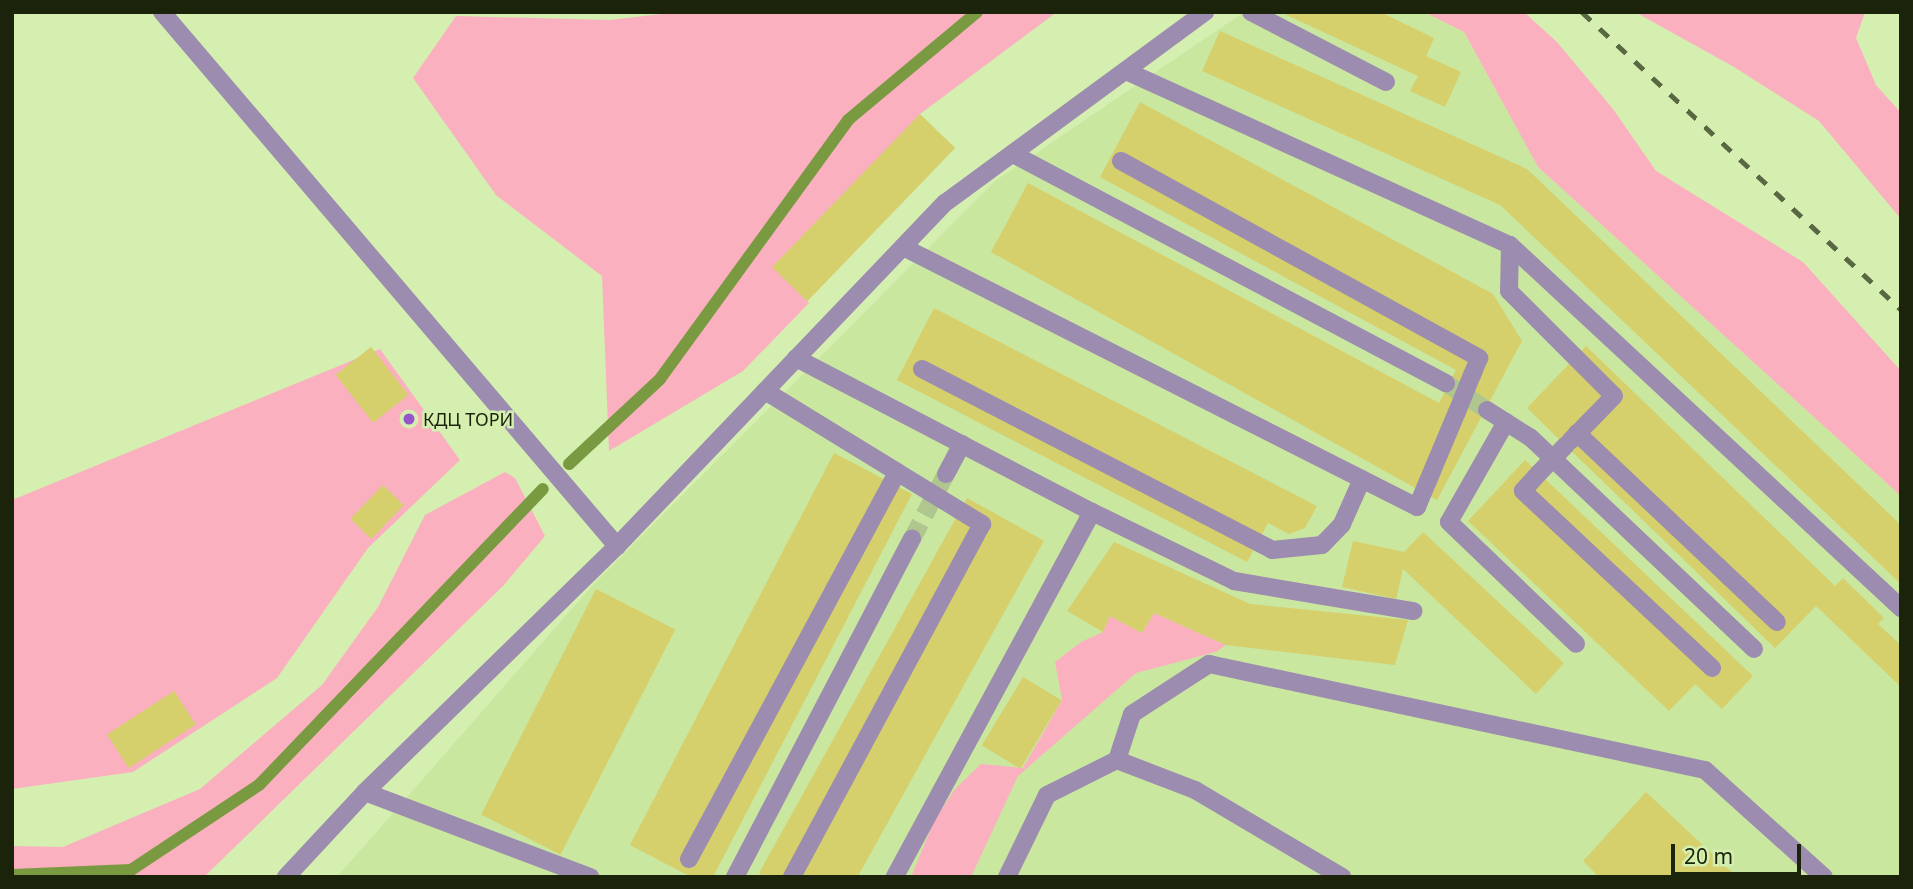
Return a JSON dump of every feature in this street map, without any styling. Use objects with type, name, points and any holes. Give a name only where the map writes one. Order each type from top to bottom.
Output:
[{"type":"lane","points":[[162,12],[617,546]]},
{"type":"lane","points":[[286,877],[365,792],[617,546],[946,203],[1205,12]]},
{"type":"lane","points":[[1251,12],[1385,82]]},
{"type":"lane","points":[[1126,71],[1510,245],[1901,608]]},
{"type":"lane","points":[[1013,154],[1446,383]]},
{"type":"lane","points":[[904,247],[1417,507],[1479,358],[1121,161]]},
{"type":"lane","points":[[1510,245],[1509,290],[1614,396],[1523,491],[1712,668]]},
{"type":"lane","points":[[796,358],[1092,512],[1234,581],[1414,611]]},
{"type":"lane","points":[[922,369],[1272,550],[1322,545],[1342,524],[1362,479]]},
{"type":"lane","points":[[765,391],[982,524],[792,877]]},
{"type":"lane","points":[[1487,410],[1531,438],[1754,649]]},
{"type":"lane","points":[[1506,422],[1449,522],[1576,644]]},
{"type":"lane","points":[[1571,439],[1777,622]]},
{"type":"lane","points":[[946,474],[962,444]]},
{"type":"lane","points":[[690,859],[897,472]]},
{"type":"lane","points":[[895,877],[1092,512]]},
{"type":"lane","points":[[734,877],[912,539]]},
{"type":"lane","points":[[1007,877],[1047,795],[1117,760],[1132,714],[1209,664],[1705,770],[1824,877]]},
{"type":"lane","points":[[1117,760],[1195,790],[1342,877]]},
{"type":"lane","points":[[365,792],[590,877]]},
{"type":"shaded area","points":[[678,12],[1057,12],[920,114],[775,269],[809,303],[743,371],[609,451],[602,276],[496,195],[413,78],[456,16],[610,20]]},
{"type":"shaded area","points":[[1244,12],[1424,12],[1464,32],[1538,167],[1901,496],[1901,877],[337,877],[591,587],[995,181]]},
{"type":"shaded area","points":[[1424,12],[1524,12],[1557,42],[1613,109],[1656,171],[1803,262],[1901,371],[1901,496],[1538,167],[1464,32]]},
{"type":"shaded area","points":[[1635,12],[1865,12],[1856,38],[1876,85],[1901,113],[1901,219],[1819,121],[1734,67]]},
{"type":"shaded area","points":[[380,349],[460,460],[368,548],[277,678],[133,772],[12,789],[12,500]]},
{"type":"shaded area","points":[[505,472],[515,478],[545,536],[503,586],[204,877],[12,877],[12,846],[63,847],[200,789],[322,685],[378,607],[425,515]]},
{"type":"shaded area","points":[[1154,613],[1226,645],[1216,652],[1136,673],[1018,776],[971,877],[911,877],[935,819],[955,789],[981,764],[1023,768],[1062,700],[1055,662],[1081,642],[1103,632],[1110,616],[1142,633]]},
{"type":"building","points":[[1280,12],[1380,12],[1434,38],[1426,56],[1461,72],[1445,107],[1410,91],[1418,76]]},
{"type":"building","points":[[1220,31],[1527,169],[1901,525],[1901,584],[1500,205],[1202,71]]},
{"type":"building","points":[[1140,102],[1493,294],[1522,341],[1437,500],[991,252],[1028,183],[1439,403],[1456,370],[1100,177]]},
{"type":"building","points":[[920,114],[955,148],[807,301],[772,267]]},
{"type":"building","points":[[934,308],[1317,506],[1305,528],[1289,534],[1268,523],[1247,562],[897,380]]},
{"type":"building","points":[[1586,346],[1835,586],[1843,578],[1884,618],[1878,624],[1901,645],[1901,687],[1816,606],[1775,648],[1527,408]]},
{"type":"building","points":[[371,347],[409,395],[373,423],[336,375]]},
{"type":"building","points":[[834,453],[912,494],[713,877],[691,877],[630,845]]},
{"type":"building","points":[[1525,460],[1753,676],[1722,709],[1695,684],[1669,711],[1468,521]]},
{"type":"building","points":[[383,485],[404,505],[371,539],[350,519]]},
{"type":"building","points":[[967,498],[1044,541],[858,877],[766,877],[759,873]]},
{"type":"building","points":[[1423,532],[1564,663],[1536,694],[1403,569],[1396,599],[1342,587],[1353,541],[1404,552]]},
{"type":"building","points":[[1114,542],[1250,604],[1408,620],[1395,665],[1226,645],[1154,613],[1142,633],[1110,616],[1103,632],[1067,611]]},
{"type":"building","points":[[596,589],[675,629],[560,855],[481,814]]},
{"type":"building","points":[[1023,677],[1062,700],[1020,769],[982,746]]},
{"type":"building","points":[[174,691],[196,725],[129,768],[107,735]]},
{"type":"building","points":[[1646,792],[1737,877],[1599,877],[1583,861]]},
{"type":"waterway","points":[[569,464],[660,379],[848,120],[977,12]]},
{"type":"waterway","points":[[12,875],[131,870],[259,785],[543,489]]},
{"type":"tunnel","points":[[1446,383],[1487,410]]},
{"type":"tunnel","points":[[912,539],[946,474]]},
{"type":"railway","points":[[1582,12],[1901,309]]},
{"type":"place","name":"КДЦ ТОРИ","points":[[409,419]]}]
